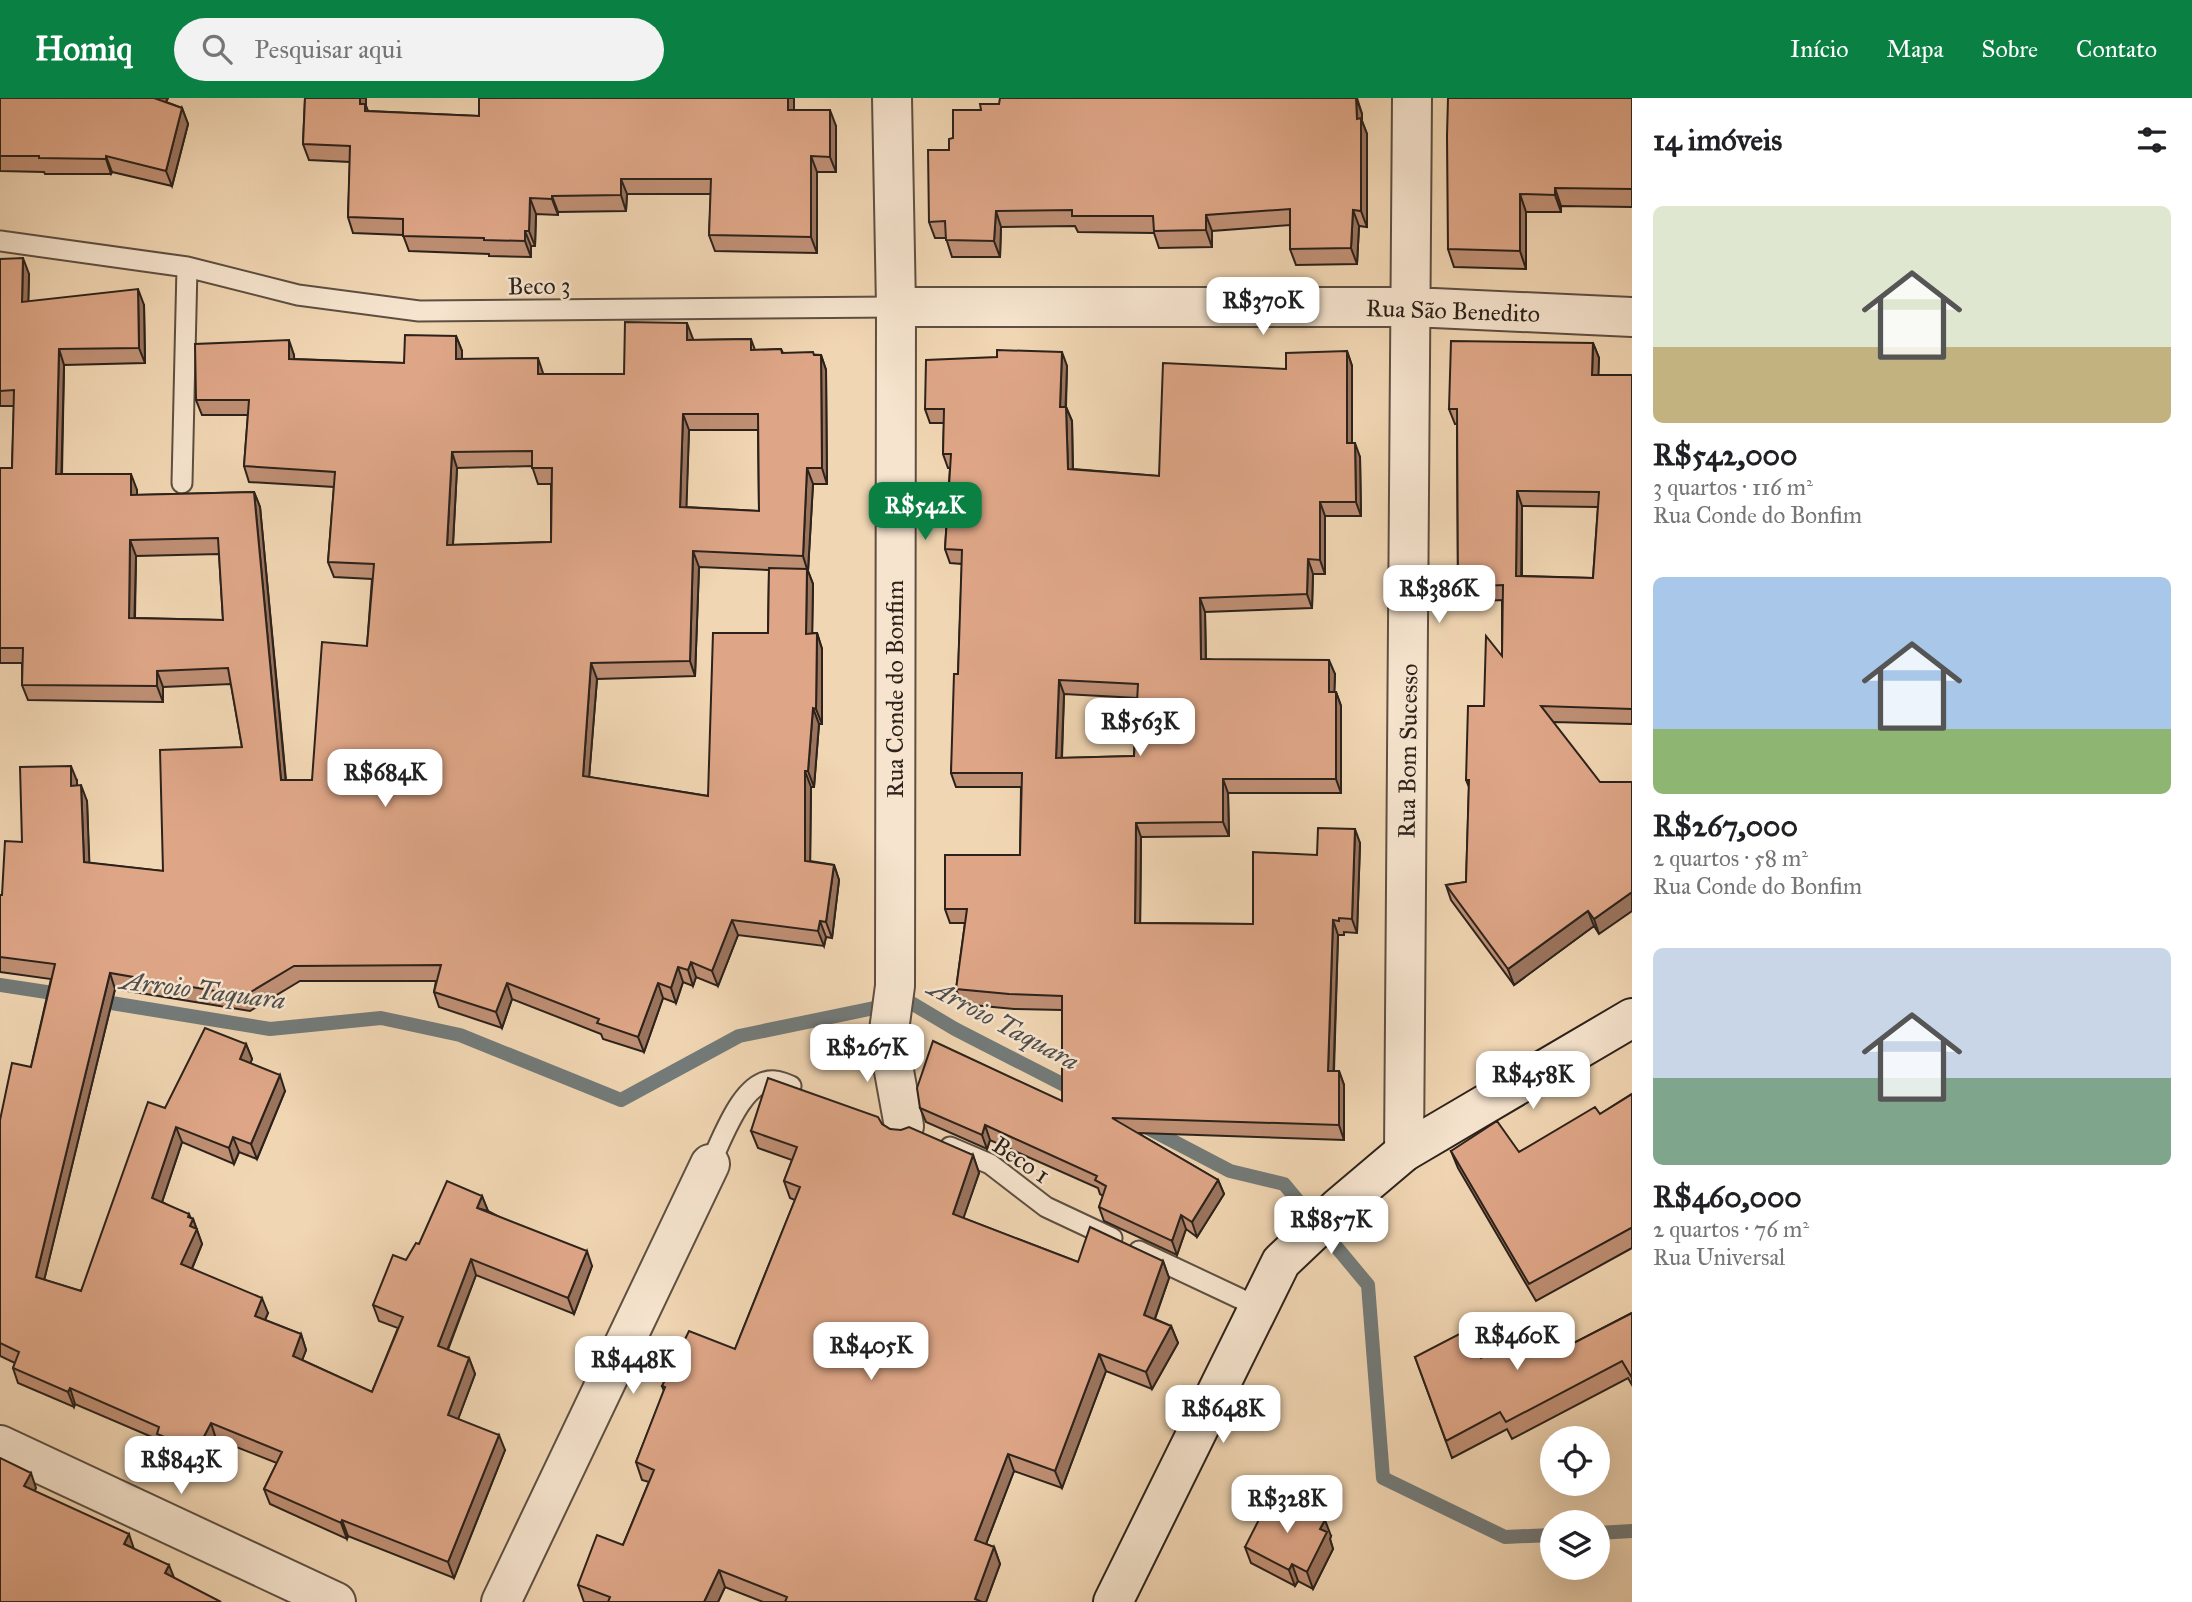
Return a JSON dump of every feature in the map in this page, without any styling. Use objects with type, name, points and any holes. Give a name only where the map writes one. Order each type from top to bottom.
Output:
[{"type":"street","name":"Rua Conde do Bonfim","points":[[892,98],[895,307],[895,986],[888,1038],[906,1128]]},
{"type":"street","name":"Rua Bom Sucesso","points":[[1404,1152],[1412,98]]},
{"type":"street","name":"Rua São Benedito","points":[[895,307],[1412,307],[1632,317]]},
{"type":"street","points":[[1112,1602],[1281,1262],[1339,1207],[1404,1152],[1632,1018]]},
{"type":"street","points":[[501,1602],[710,1164]]},
{"type":"street","points":[[0,1445],[336,1602]]},
{"type":"lane","name":"Beco 3","points":[[0,242],[187,267],[298,295],[419,311],[895,307]]},
{"type":"lane","points":[[182,483],[187,267]]},
{"type":"lane","points":[[710,1164],[744,1097],[757,1084],[774,1080],[813,1094]]},
{"type":"lane","name":"Beco 1","points":[[906,1128],[990,1164],[1046,1207],[1258,1307]]},
{"type":"building","points":[[0,98],[154,98],[182,108],[166,171],[106,156],[106,159],[0,156]]},
{"type":"building","points":[[305,98],[360,98],[360,104],[365,104],[365,111],[479,116],[479,98],[788,98],[788,110],[830,110],[830,157],[811,156],[811,237],[709,235],[711,179],[621,179],[621,195],[530,198],[529,231],[525,231],[525,241],[403,236],[403,219],[348,217],[350,146],[303,144]]},
{"type":"building","points":[[1000,98],[1356,98],[1357,119],[1361,118],[1361,211],[1353,210],[1351,248],[1290,249],[1290,209],[1206,215],[1206,230],[1154,231],[1153,216],[1072,216],[1072,210],[996,211],[994,241],[946,240],[945,221],[929,222],[928,150],[949,150],[949,139],[953,138],[953,110],[981,110],[980,104],[999,104]]},
{"type":"building","points":[[1448,98],[1632,98],[1632,189],[1555,188],[1555,195],[1520,194],[1520,251],[1448,249]]},
{"type":"building","points":[[23,258],[22,302],[138,289],[139,348],[59,349],[56,474],[131,474],[131,495],[254,492],[281,780],[312,780],[322,642],[367,646],[374,564],[328,562],[335,472],[244,466],[249,400],[196,400],[195,344],[289,340],[289,359],[404,363],[405,335],[456,336],[456,359],[538,358],[538,374],[624,374],[625,322],[687,323],[687,340],[751,339],[751,350],[781,349],[782,353],[813,352],[814,355],[821,355],[822,468],[807,468],[803,556],[693,551],[690,661],[591,663],[583,776],[708,796],[713,633],[768,633],[769,568],[807,569],[806,634],[817,633],[816,709],[813,708],[808,771],[805,771],[805,861],[834,865],[826,922],[820,921],[818,931],[732,920],[712,971],[691,962],[688,970],[678,967],[671,988],[658,983],[638,1037],[597,1023],[599,1019],[507,983],[496,1012],[434,992],[441,965],[294,966],[244,996],[110,973],[36,1277],[81,1291],[148,1102],[165,1108],[205,1028],[246,1044],[240,1059],[280,1075],[251,1144],[233,1137],[229,1148],[176,1127],[152,1198],[189,1214],[188,1217],[193,1219],[190,1226],[197,1229],[181,1264],[262,1298],[255,1316],[301,1334],[293,1356],[372,1392],[403,1317],[373,1305],[393,1255],[406,1260],[416,1243],[419,1244],[447,1181],[482,1196],[477,1208],[587,1251],[568,1298],[471,1259],[438,1346],[469,1358],[448,1415],[499,1435],[448,1562],[342,1520],[341,1523],[264,1489],[282,1452],[211,1423],[197,1450],[157,1434],[159,1427],[70,1388],[68,1392],[13,1368],[19,1352],[0,1343],[0,1120],[12,1063],[31,1067],[55,964],[0,957],[0,895],[5,841],[22,842],[20,767],[71,766],[71,786],[81,785],[84,862],[163,871],[160,750],[242,747],[228,668],[157,671],[157,686],[22,685],[23,648],[0,648],[0,468],[12,468],[14,390],[0,391],[0,259]],"holes":[[[683,414],[758,414],[759,511],[680,507]],[[532,451],[532,468],[552,468],[551,542],[447,545],[452,452]],[[218,538],[223,620],[129,618],[130,540]]]},
{"type":"building","points":[[1451,341],[1593,343],[1592,375],[1632,375],[1632,709],[1541,706],[1600,782],[1632,782],[1632,892],[1594,919],[1588,911],[1508,969],[1446,885],[1466,882],[1468,706],[1484,706],[1486,636],[1502,656],[1503,585],[1458,587],[1457,409],[1449,409]],"holes":[[[1517,491],[1599,492],[1593,578],[1516,576]]]},
{"type":"building","points":[[997,350],[1062,352],[1060,407],[1066,407],[1068,469],[1159,476],[1163,363],[1286,369],[1286,353],[1347,351],[1347,443],[1355,443],[1356,502],[1320,502],[1320,560],[1308,559],[1307,594],[1200,598],[1201,659],[1329,660],[1329,692],[1336,692],[1336,779],[1223,779],[1223,822],[1136,823],[1135,923],[1253,924],[1253,852],[1317,855],[1318,828],[1355,829],[1352,919],[1333,920],[1328,1071],[1339,1071],[1339,1125],[1112,1118],[1218,1180],[1192,1222],[1181,1215],[1172,1241],[1099,1207],[1106,1186],[1095,1180],[1097,1176],[985,1125],[982,1135],[920,1108],[917,1088],[933,1041],[1062,1101],[1062,996],[956,989],[967,909],[945,909],[945,855],[1020,855],[1022,773],[951,773],[954,674],[958,674],[962,550],[945,549],[951,454],[943,454],[944,409],[925,409],[926,360],[997,357]],"holes":[[[1059,680],[1138,684],[1134,756],[1056,758]]]},
{"type":"building","points":[[768,1078],[878,1117],[882,1124],[890,1129],[901,1130],[909,1127],[973,1155],[953,1214],[1078,1262],[1090,1227],[1163,1261],[1144,1315],[1171,1326],[1146,1372],[1099,1354],[1055,1471],[1008,1454],[975,1540],[994,1547],[975,1599],[982,1602],[785,1602],[787,1597],[719,1570],[704,1602],[608,1602],[610,1597],[578,1585],[597,1535],[623,1545],[654,1470],[636,1462],[665,1387],[662,1386],[689,1331],[735,1349],[800,1187],[784,1181],[797,1147],[751,1131]]},
{"type":"building","points":[[1632,1094],[1632,1229],[1529,1284],[1451,1151],[1497,1121],[1519,1152],[1595,1107],[1600,1114]]},
{"type":"building","points":[[1632,1313],[1632,1378],[1622,1361],[1506,1422],[1500,1412],[1446,1441],[1415,1357],[1467,1330],[1481,1358],[1561,1317],[1574,1343]]},
{"type":"building","points":[[0,1458],[31,1473],[24,1486],[129,1534],[124,1544],[169,1565],[165,1573],[221,1602],[0,1602]]},
{"type":"building","points":[[1272,1494],[1325,1520],[1320,1529],[1327,1532],[1307,1572],[1292,1564],[1289,1570],[1245,1547]]},
{"type":"waterway","name":"Arroio Taquara","points":[[0,985],[66,995]]},
{"type":"waterway","name":"Arroio Taquara","points":[[93,1000],[270,1029],[381,1018],[460,1035],[621,1100],[739,1036],[908,1001],[955,1029],[1076,1091]]},
{"type":"waterway","name":"Arroio Taquara","points":[[1144,1126],[1230,1171],[1284,1184],[1368,1285],[1383,1478],[1505,1537],[1540,1536]]},
{"type":"waterway","name":"Arroio Taquara","points":[[1610,1532],[1632,1531]]}]
